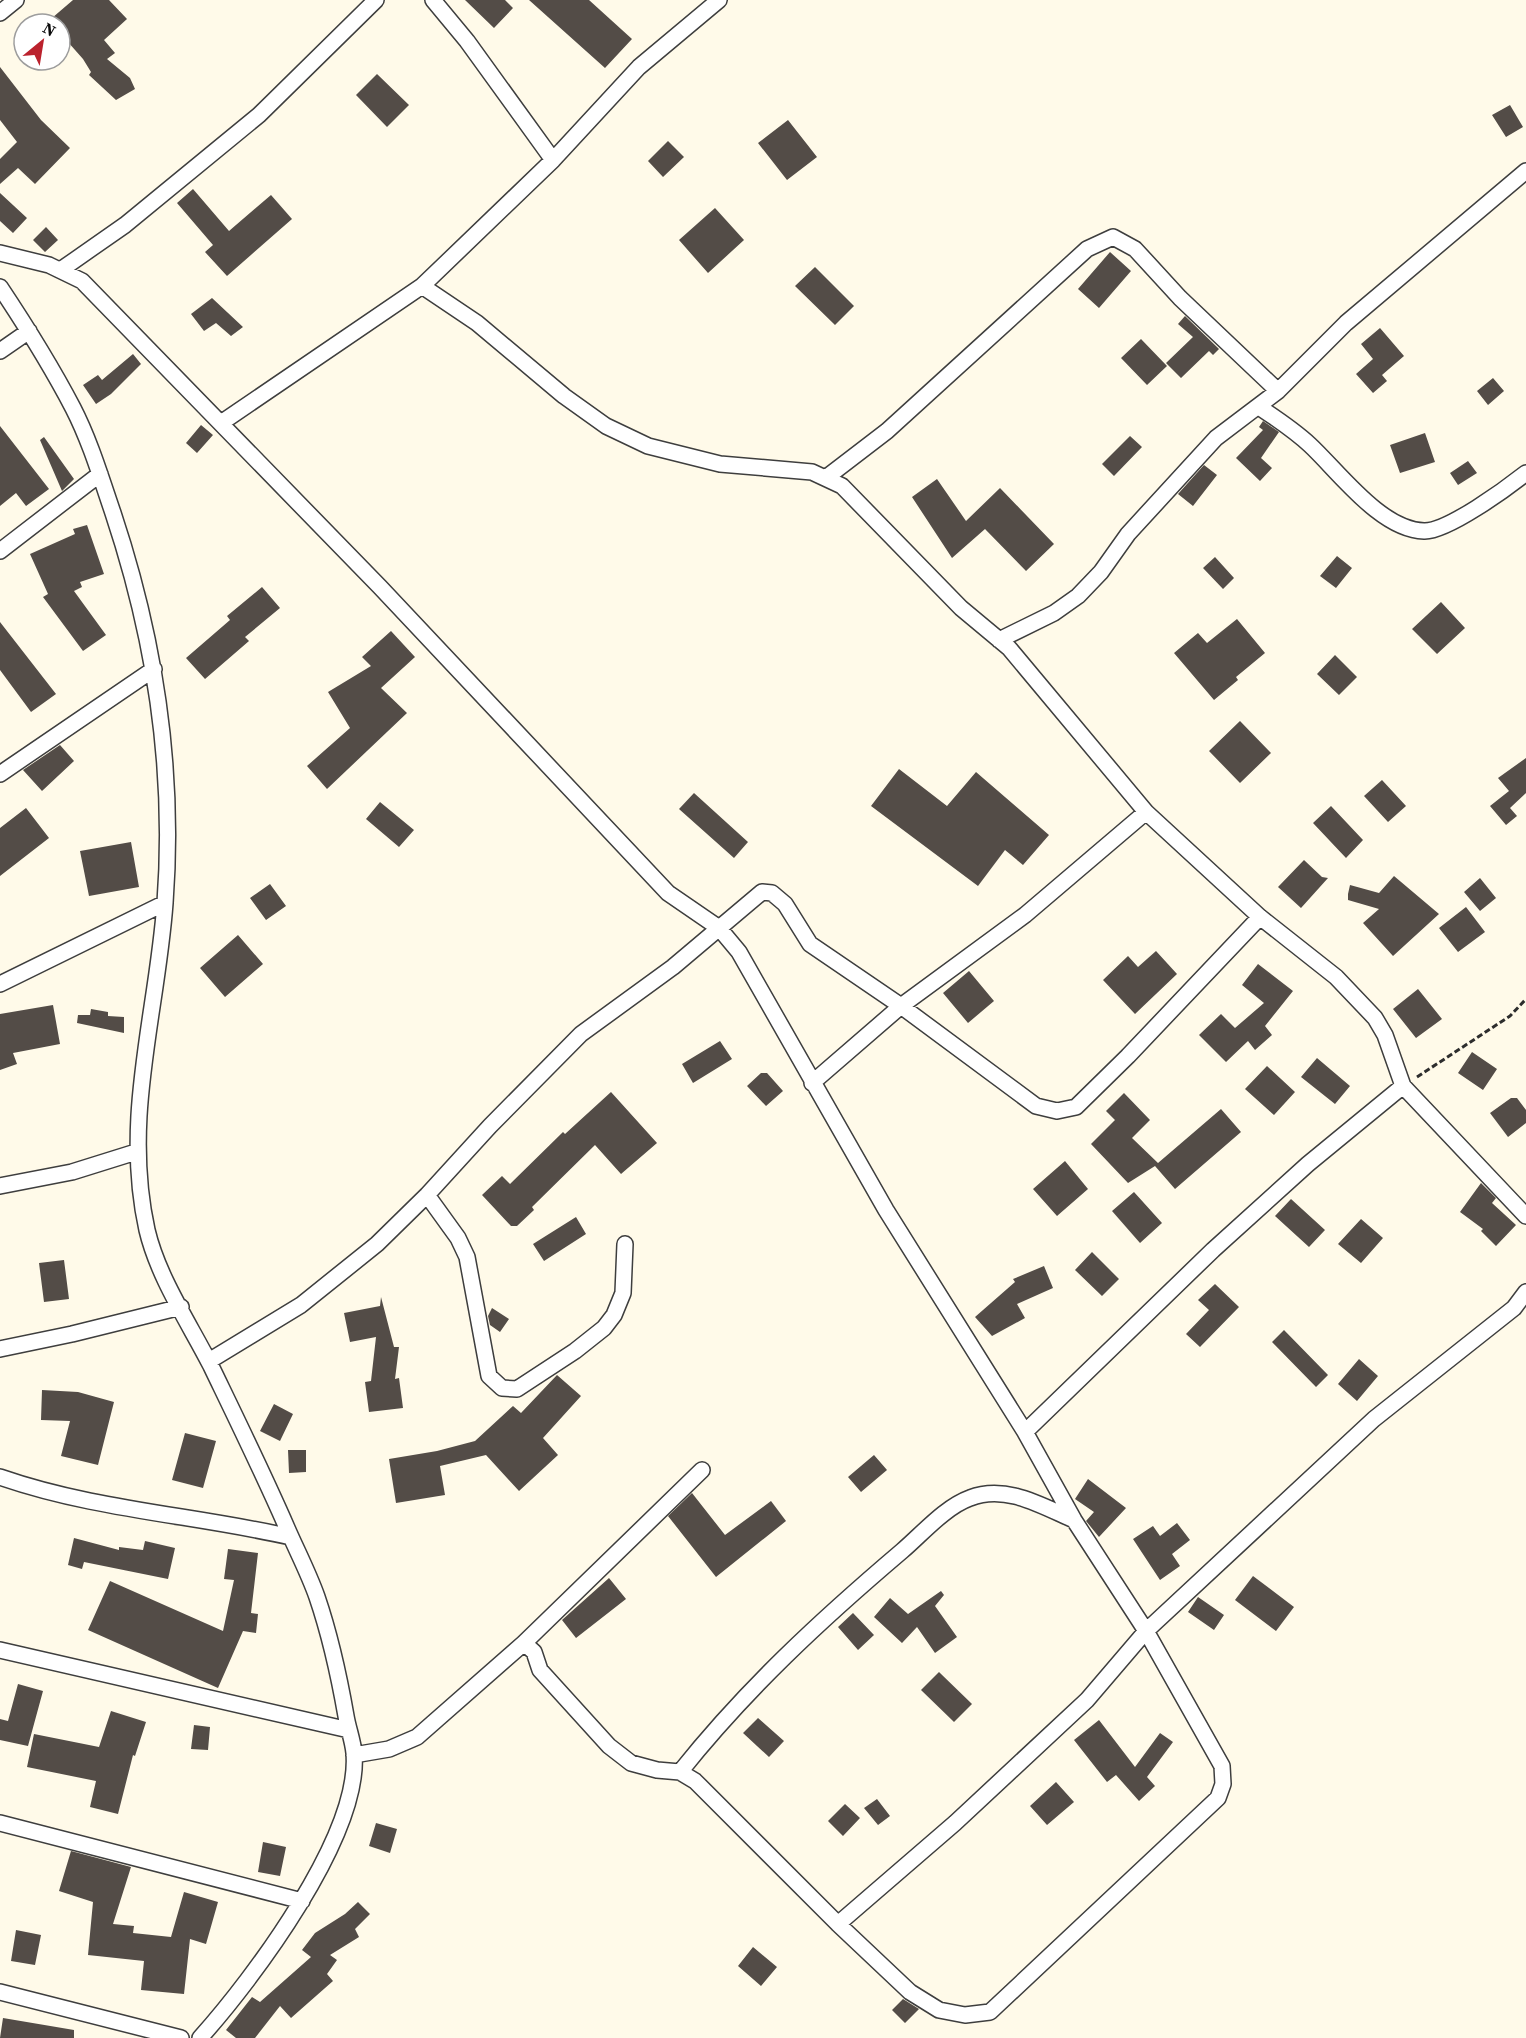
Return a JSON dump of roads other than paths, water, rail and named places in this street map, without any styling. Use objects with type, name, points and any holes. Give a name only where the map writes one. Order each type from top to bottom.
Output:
[{"type":"street","points":[[0,13],[16,0]]},
{"type":"street","points":[[62,269],[125,225],[259,115],[376,0]]},
{"type":"street","points":[[433,0],[467,41],[553,160]]},
{"type":"street","points":[[221,423],[422,286],[553,160],[639,67],[719,0]]},
{"type":"street","points":[[999,640],[1054,613],[1078,596],[1101,572],[1128,534],[1216,438],[1235,421],[1259,407],[1278,391],[1346,323],[1526,171]]},
{"type":"street","points":[[827,477],[887,431],[1087,249],[1113,237],[1136,249],[1180,298],[1278,391]]},
{"type":"street","points":[[0,253],[62,269],[82,281],[221,423],[668,893],[719,928],[739,952],[886,1210],[1025,1432],[1074,1520],[1146,1631],[1222,1766],[1223,1784],[1218,1798],[990,2012],[965,2015],[939,2010],[910,1992],[838,1924],[695,1781],[680,1772],[657,1770],[631,1763],[609,1746],[540,1670],[534,1652],[524,1643]]},
{"type":"street","points":[[0,286],[29,331],[74,410],[100,474],[134,577],[154,669],[164,731],[167,811],[165,903],[139,1101],[136,1152],[148,1235],[317,1596],[339,1674],[354,1755],[350,1790],[338,1828],[302,1901],[229,2006],[200,2038]]},
{"type":"street","points":[[422,286],[477,323],[564,396],[606,426],[648,446],[720,464],[812,472],[827,477],[855,497],[961,608],[1014,654],[1146,812],[1260,917],[1336,977],[1375,1018],[1385,1035],[1403,1086],[1526,1216]]},
{"type":"street","points":[[0,351],[29,331]]},
{"type":"street","points":[[1259,407],[1311,446],[1376,509],[1410,529],[1426,532],[1445,527],[1526,472]]},
{"type":"street","points":[[0,551],[100,474]]},
{"type":"street","points":[[0,774],[154,669]]},
{"type":"street","points":[[812,1083],[901,1006],[1025,915],[1146,812]]},
{"type":"street","points":[[208,1361],[301,1305],[377,1244],[427,1196],[490,1126],[581,1034],[673,967],[762,892],[771,893],[785,904],[810,944],[901,1006],[1035,1106],[1057,1111],[1076,1107],[1128,1056],[1260,917]]},
{"type":"street","points":[[0,984],[165,903]]},
{"type":"street","points":[[1025,1432],[1221,1242],[1308,1164],[1403,1086]]},
{"type":"street","points":[[0,1186],[72,1172],[136,1152]]},
{"type":"street","points":[[427,1196],[458,1238],[467,1257],[489,1376],[502,1388],[517,1389],[604,1329],[614,1315],[623,1293],[625,1244]]},
{"type":"street","points":[[838,1924],[955,1823],[1088,1700],[1146,1631],[1374,1419],[1514,1308],[1526,1292]]},
{"type":"street","points":[[0,1349],[72,1334],[180,1306]]},
{"type":"street","points":[[354,1755],[389,1749],[417,1737],[524,1643],[702,1470]]},
{"type":"street","points":[[0,1477],[145,1513],[225,1522],[291,1537]]},
{"type":"street","points":[[680,1772],[712,1731],[813,1629],[946,1514],[969,1498],[997,1493],[1027,1499],[1074,1520]]},
{"type":"street","points":[[0,1650],[349,1730]]},
{"type":"street","points":[[0,1823],[302,1901]]},
{"type":"street","points":[[0,1992],[181,2038]]}]
